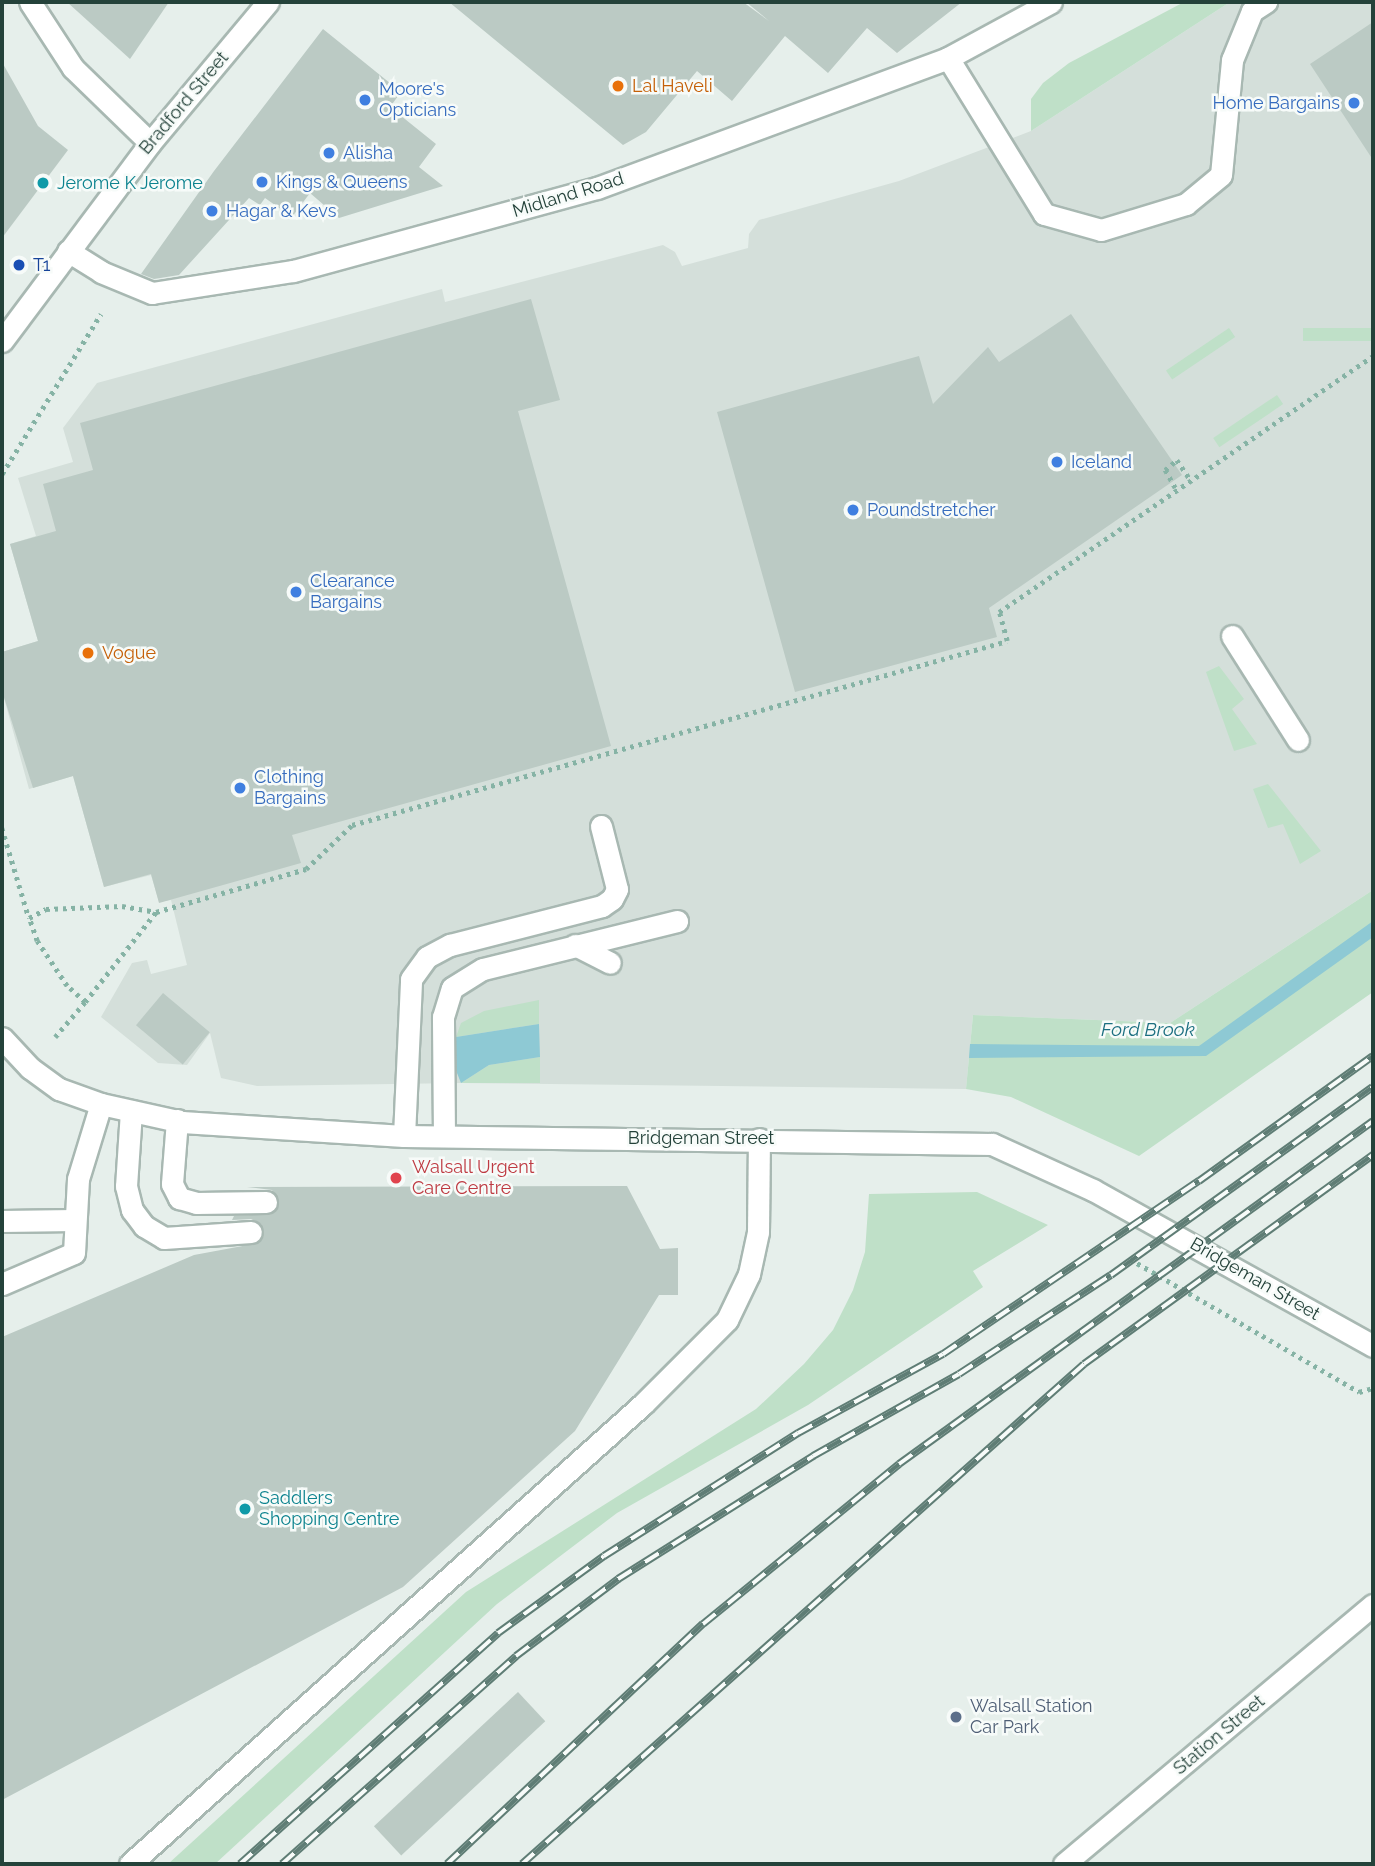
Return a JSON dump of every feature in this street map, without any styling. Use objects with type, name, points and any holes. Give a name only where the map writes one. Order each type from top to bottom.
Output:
[{"type":"street","points":[[30,2],[73,68],[150,143]]},
{"type":"street","name":"Bradford Street","points":[[2,341],[150,143],[268,2]]},
{"type":"street","name":"Midland Road","points":[[68,251],[152,293],[174,292],[319,264],[597,188],[948,58],[1051,2]]},
{"type":"street","points":[[948,58],[1044,214],[1101,230],[1186,204],[1221,175],[1232,60],[1252,11],[1266,2]]},
{"type":"street","points":[[1232,636],[1298,740]]},
{"type":"street","points":[[404,1136],[411,978],[428,957],[450,945],[603,906],[612,899],[617,889],[601,826]]},
{"type":"street","points":[[444,1136],[443,1017],[452,988],[483,969],[677,921]]},
{"type":"street","points":[[575,945],[610,963]]},
{"type":"street","name":"Bridgeman Street","points":[[2,1038],[30,1068],[59,1089],[101,1104],[177,1120],[404,1136],[970,1141],[1014,1151],[1187,1239],[1373,1346]]},
{"type":"street","points":[[2,1284],[74,1253],[78,1179],[101,1104]]},
{"type":"street","points":[[131,1111],[126,1186],[132,1210],[144,1226],[164,1238],[251,1232]]},
{"type":"street","points":[[177,1120],[172,1184],[179,1198],[196,1203],[266,1202]]},
{"type":"street","points":[[130,1864],[643,1404],[727,1320],[749,1274],[758,1232],[759,1139]]},
{"type":"street","points":[[2,1221],[75,1220]]},
{"type":"street","name":"Station Street","points":[[1064,1864],[1373,1605]]},
{"type":"path","points":[[2,474],[123,280]]},
{"type":"path","points":[[29,918],[59,909],[122,906],[156,912],[306,869],[352,825],[1007,641],[999,612],[1373,356]]},
{"type":"path","points":[[1175,488],[1165,470],[1177,460],[1190,480]]},
{"type":"path","points":[[2,828],[29,918],[48,960],[85,1002]]},
{"type":"path","points":[[30,1068],[156,912]]},
{"type":"path","points":[[1119,1252],[1359,1391],[1373,1388]]},
{"type":"shaded area","points":[[1230,2],[1373,2],[1373,890],[1170,1023],[973,1015],[966,1089],[461,1083],[257,1086],[221,1078],[210,1033],[187,1065],[158,1063],[101,1017],[132,963],[147,960],[151,974],[187,965],[171,900],[159,902],[151,875],[104,887],[73,776],[29,789],[2,691],[2,652],[38,641],[10,544],[36,536],[18,478],[73,462],[63,428],[97,383],[442,289],[445,302],[663,245],[675,252],[682,266],[748,248],[749,234],[759,220],[899,181],[1031,131]]},
{"type":"green space","points":[[1184,2],[1230,2],[1031,131],[1031,99],[1043,83],[1069,63]]},
{"type":"green space","points":[[1229,328],[1235,337],[1172,380],[1166,370]]},
{"type":"green space","points":[[1303,328],[1373,328],[1373,341],[1303,341]]},
{"type":"green space","points":[[1277,395],[1283,404],[1219,447],[1213,438]]},
{"type":"green space","points":[[1219,666],[1244,699],[1232,709],[1257,744],[1234,751],[1206,672]]},
{"type":"green space","points":[[1268,784],[1321,851],[1300,864],[1283,824],[1268,828],[1253,789]]},
{"type":"green space","points":[[1373,890],[1373,992],[1139,1156],[1011,1097],[966,1089],[973,1015],[1170,1023]]},
{"type":"green space","points":[[539,1000],[539,1024],[456,1037],[461,1023],[484,1011]]},
{"type":"green space","points":[[540,1057],[540,1083],[461,1083],[489,1065]]},
{"type":"green space","points":[[977,1192],[1048,1225],[973,1271],[983,1287],[808,1405],[617,1513],[497,1604],[215,1864],[168,1864],[466,1592],[756,1409],[804,1364],[833,1330],[853,1290],[865,1252],[869,1194]]},
{"type":"water","points":[[1373,921],[1373,937],[1206,1056],[969,1058],[970,1044],[1199,1046]]},
{"type":"water","points":[[539,1024],[540,1057],[489,1065],[461,1083],[455,1068],[456,1037]]},
{"type":"building","points":[[67,2],[169,2],[130,59]]},
{"type":"building","name":"Lal Haveli","points":[[449,2],[743,2],[769,21],[746,2],[962,2],[897,53],[867,28],[828,73],[785,36],[732,101],[697,71],[646,132],[623,145]]},
{"type":"building","name":"Home Bargains","points":[[1373,22],[1373,160],[1310,64]]},
{"type":"building","points":[[323,29],[401,92],[390,107],[436,144],[419,167],[443,186],[339,218],[310,193],[292,217],[265,198],[260,205],[249,198],[179,275],[154,279],[141,274],[214,171]]},
{"type":"building","points":[[2,62],[38,126],[68,150],[2,238]]},
{"type":"building","name":"Clearance Bargains","points":[[531,299],[560,400],[518,411],[611,746],[292,835],[301,863],[159,903],[151,874],[104,887],[73,776],[33,788],[2,691],[2,652],[38,641],[10,544],[56,531],[43,484],[93,470],[80,423]]},
{"type":"building","name":"Poundstretcher","points":[[1071,314],[1182,475],[989,608],[997,637],[795,692],[717,412],[919,356],[933,404],[988,347],[999,362]]},
{"type":"building","points":[[163,993],[210,1032],[183,1064],[136,1025]]},
{"type":"building","name":"Saddlers Shopping Centre","points":[[627,1186],[660,1249],[678,1248],[678,1295],[659,1295],[575,1431],[403,1587],[2,1800],[2,1337],[194,1255],[258,1243],[264,1232],[261,1224],[251,1219],[232,1220],[234,1216],[272,1214],[279,1201],[272,1190],[247,1187]]},
{"type":"building","points":[[518,1692],[545,1721],[401,1856],[374,1826]]},
{"type":"railway","points":[[240,1864],[498,1633],[604,1556],[798,1433],[943,1354],[1199,1181],[1373,1056]]},
{"type":"railway","points":[[282,1864],[516,1656],[618,1579],[813,1456],[959,1374],[1111,1275],[1373,1087]]},
{"type":"railway","points":[[447,1864],[703,1624],[899,1464],[1373,1121]]},
{"type":"railway","points":[[522,1864],[1084,1364],[1373,1155]]},
{"type":"place","name":"Lal Haveli","points":[[618,86]]},
{"type":"place","name":"Moore's Opticians","points":[[365,100]]},
{"type":"place","name":"Home Bargains","points":[[1354,103]]},
{"type":"place","name":"Alisha","points":[[329,153]]},
{"type":"place","name":"Kings & Queens","points":[[262,182]]},
{"type":"place","name":"Jerome K Jerome","points":[[43,183]]},
{"type":"place","name":"Hagar & Kevs","points":[[212,211]]},
{"type":"place","name":"T1","points":[[19,265]]},
{"type":"place","name":"Iceland","points":[[1057,462]]},
{"type":"place","name":"Poundstretcher","points":[[853,510]]},
{"type":"place","name":"Clearance Bargains","points":[[296,592]]},
{"type":"place","name":"Vogue","points":[[88,653]]},
{"type":"place","name":"Clothing Bargains","points":[[240,788]]},
{"type":"place","name":"Walsall Urgent Care Centre","points":[[396,1178]]},
{"type":"place","name":"Saddlers Shopping Centre","points":[[245,1509]]},
{"type":"place","name":"Walsall Station Car Park","points":[[956,1717]]},
{"type":"water label","name":"Ford Brook","points":[[1148,1030]]}]
